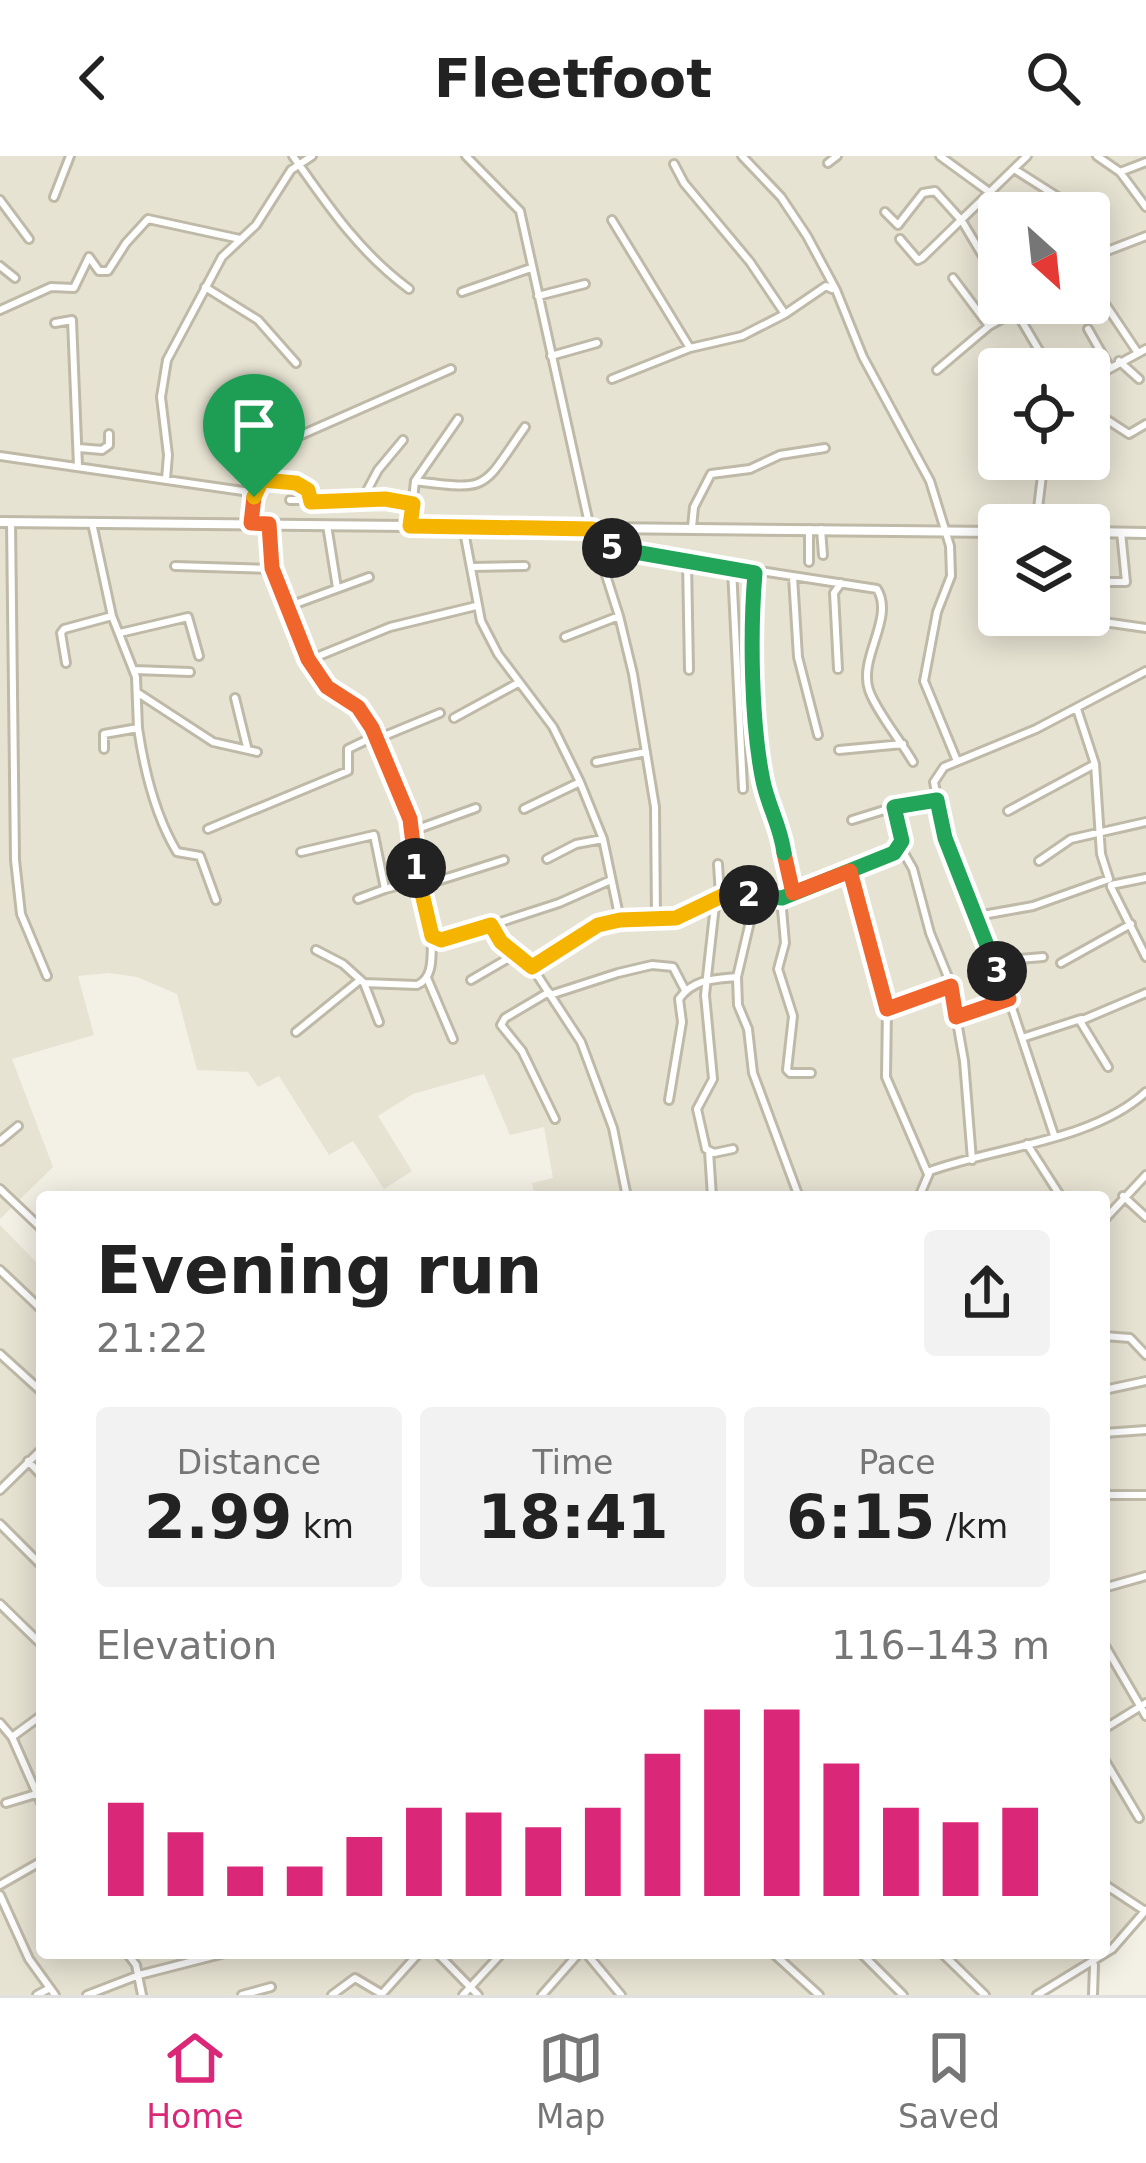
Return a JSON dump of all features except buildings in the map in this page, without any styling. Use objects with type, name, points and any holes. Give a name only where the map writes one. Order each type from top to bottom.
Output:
[{"type":"street","points":[[53,197],[70,156]]},
{"type":"street","points":[[166,478],[161,397],[166,360],[222,257],[256,225],[296,160],[312,156]]},
{"type":"street","points":[[466,156],[516,204],[592,529],[619,616],[656,820],[656,919]]},
{"type":"street","points":[[742,156],[782,197],[836,290],[863,357],[920,459],[946,529],[951,576],[937,612],[924,681],[957,761]]},
{"type":"street","points":[[828,164],[838,156]]},
{"type":"street","points":[[940,156],[992,192],[1027,156]]},
{"type":"street","points":[[1097,156],[1120,172],[1146,207]]},
{"type":"street","points":[[296,160],[350,235],[409,289]]},
{"type":"street","points":[[1120,172],[1146,162]]},
{"type":"street","points":[[674,164],[684,184],[750,262],[785,314]]},
{"type":"street","points":[[1014,169],[1050,192]]},
{"type":"street","points":[[885,212],[898,225],[928,190],[935,191],[962,220],[978,247]]},
{"type":"street","points":[[0,200],[29,239]]},
{"type":"street","points":[[900,239],[918,260],[978,205]]},
{"type":"street","points":[[0,310],[51,287],[74,287],[89,256],[98,269],[109,271],[148,219],[240,239]]},
{"type":"street","points":[[612,220],[690,348]]},
{"type":"street","points":[[1110,251],[1146,236]]},
{"type":"street","points":[[0,266],[15,278]]},
{"type":"street","points":[[462,292],[531,268]]},
{"type":"street","points":[[952,278],[989,326]]},
{"type":"street","points":[[538,296],[585,284]]},
{"type":"street","points":[[612,379],[690,348],[742,336],[826,286],[836,290]]},
{"type":"street","points":[[205,287],[258,320],[296,363]]},
{"type":"street","points":[[1110,308],[1142,351],[1110,365]]},
{"type":"street","points":[[55,323],[72,320],[78,466]]},
{"type":"street","points":[[937,370],[992,324]]},
{"type":"street","points":[[1088,328],[1099,348]]},
{"type":"street","points":[[551,356],[597,343]]},
{"type":"street","points":[[1119,361],[1139,379]]},
{"type":"street","points":[[251,523],[262,480],[292,439],[451,369]]},
{"type":"street","points":[[410,526],[415,481],[458,419]]},
{"type":"street","points":[[1110,422],[1129,434],[1146,424]]},
{"type":"street","points":[[415,481],[479,485],[525,427]]},
{"type":"street","points":[[79,448],[102,450],[109,445],[110,434]]},
{"type":"street","points":[[362,500],[378,470],[403,440]]},
{"type":"street","points":[[0,446],[1,456],[166,478],[250,492],[254,497]]},
{"type":"street","points":[[692,527],[694,507],[711,474],[750,469],[792,452],[825,448]]},
{"type":"street","points":[[262,480],[303,486],[311,502]]},
{"type":"street","points":[[290,500],[413,504]]},
{"type":"street","points":[[47,976],[20,914],[15,860],[5,522],[978,531]]},
{"type":"street","points":[[92,523],[112,616],[134,670],[138,728],[160,817],[178,852],[200,856],[216,899]]},
{"type":"street","points":[[269,524],[272,568],[308,659],[327,687],[358,707],[376,738],[412,831],[417,884],[432,936],[427,978],[453,1039]]},
{"type":"street","points":[[328,525],[337,588]]},
{"type":"street","points":[[464,526],[478,605],[498,654],[554,727],[580,782],[603,839],[620,920]]},
{"type":"street","points":[[808,529],[809,562]]},
{"type":"street","points":[[821,529],[823,555]]},
{"type":"street","points":[[1110,532],[1146,533]]},
{"type":"street","points":[[1110,582],[1126,582],[1121,532]]},
{"type":"street","points":[[598,546],[877,589],[881,594],[869,692],[913,762]]},
{"type":"street","points":[[686,561],[689,670]]},
{"type":"street","points":[[175,566],[272,568]]},
{"type":"street","points":[[471,567],[524,566]]},
{"type":"street","points":[[732,569],[743,789]]},
{"type":"street","points":[[755,573],[759,749],[764,788],[781,830],[793,893]]},
{"type":"street","points":[[287,607],[369,577]]},
{"type":"street","points":[[793,577],[797,657],[818,735]]},
{"type":"street","points":[[838,669],[834,593],[841,583]]},
{"type":"street","points":[[308,659],[390,627],[478,605]]},
{"type":"street","points":[[66,664],[64,629],[112,616]]},
{"type":"street","points":[[566,637],[619,616]]},
{"type":"street","points":[[121,633],[188,617],[199,656]]},
{"type":"street","points":[[1110,623],[1146,628]]},
{"type":"street","points":[[134,670],[190,671]]},
{"type":"street","points":[[1054,1135],[1009,999],[945,838],[936,773],[1077,709],[1146,671]]},
{"type":"street","points":[[454,718],[518,683]]},
{"type":"street","points":[[138,693],[213,742],[256,752]]},
{"type":"street","points":[[235,698],[247,748]]},
{"type":"street","points":[[1077,709],[1095,764],[1099,830],[1110,883],[1146,957]]},
{"type":"street","points":[[208,829],[348,771],[348,749],[440,713]]},
{"type":"street","points":[[104,749],[104,734],[138,728]]},
{"type":"street","points":[[839,750],[903,744]]},
{"type":"street","points":[[596,762],[646,752]]},
{"type":"street","points":[[1008,811],[1095,764]]},
{"type":"street","points":[[524,809],[580,782]]},
{"type":"street","points":[[852,820],[937,800]]},
{"type":"street","points":[[894,807],[901,848],[913,869],[930,933],[951,986],[967,1084],[972,1160]]},
{"type":"street","points":[[412,831],[476,808]]},
{"type":"street","points":[[1039,861],[1071,839],[1146,822]]},
{"type":"street","points":[[301,852],[374,835],[386,889]]},
{"type":"street","points":[[547,859],[576,844],[603,839]]},
{"type":"street","points":[[532,967],[589,929],[620,920],[676,918],[719,898],[782,898],[901,848]]},
{"type":"street","points":[[358,898],[504,860]]},
{"type":"street","points":[[712,1191],[709,1151],[697,1108],[713,1079],[706,980],[719,898],[718,864]]},
{"type":"street","points":[[850,871],[887,1009],[886,1077],[928,1174],[921,1191]]},
{"type":"street","points":[[977,916],[1034,907],[1110,883],[1146,878]]},
{"type":"street","points":[[432,936],[441,940],[491,925],[611,880]]},
{"type":"street","points":[[756,896],[736,976],[753,1073],[797,1191]]},
{"type":"street","points":[[782,898],[784,943],[778,969],[793,1016],[787,1070],[811,1073]]},
{"type":"street","points":[[491,925],[514,955],[532,967],[578,1036],[605,1099],[626,1191]]},
{"type":"street","points":[[1061,963],[1131,925]]},
{"type":"street","points":[[316,950],[362,981],[379,1022]]},
{"type":"street","points":[[471,980],[514,955]]},
{"type":"street","points":[[993,961],[1043,957]]},
{"type":"street","points":[[555,1119],[522,1052],[501,1025],[505,1018],[550,993],[652,965],[673,967],[685,990]]},
{"type":"street","points":[[669,1100],[682,1022],[679,999],[685,990],[706,980],[736,976]]},
{"type":"street","points":[[296,1032],[362,981],[416,985],[427,978]]},
{"type":"street","points":[[887,1009],[951,986]]},
{"type":"street","points":[[1022,1037],[1146,993]]},
{"type":"street","points":[[956,1017],[1009,999]]},
{"type":"street","points":[[1081,1019],[1108,1067]]},
{"type":"street","points":[[928,1174],[1115,1114],[1146,1092]]},
{"type":"street","points":[[0,1141],[18,1126]]},
{"type":"street","points":[[1027,1144],[1057,1191]]},
{"type":"street","points":[[709,1151],[733,1149]]},
{"type":"street","points":[[1110,1212],[1146,1175]]},
{"type":"street","points":[[0,1189],[36,1222]]},
{"type":"street","points":[[1123,1196],[1146,1217]]},
{"type":"street","points":[[0,1270],[36,1304]]},
{"type":"street","points":[[1110,1336],[1130,1337],[1146,1355]]},
{"type":"street","points":[[0,1354],[36,1387]]},
{"type":"street","points":[[1110,1389],[1146,1381]]},
{"type":"street","points":[[1110,1433],[1146,1430]]},
{"type":"street","points":[[0,1490],[36,1454]]},
{"type":"street","points":[[28,1461],[36,1470]]},
{"type":"street","points":[[1110,1495],[1146,1495]]},
{"type":"street","points":[[0,1524],[36,1560]]},
{"type":"street","points":[[1110,1586],[1146,1576]]},
{"type":"street","points":[[0,1604],[36,1639]]},
{"type":"street","points":[[1110,1653],[1146,1716]]},
{"type":"street","points":[[1110,1725],[1143,1705]]},
{"type":"street","points":[[12,1737],[36,1719]]},
{"type":"street","points":[[0,1723],[12,1737],[36,1794],[6,1803]]},
{"type":"street","points":[[1110,1769],[1139,1818]]},
{"type":"street","points":[[0,1886],[36,1865]]},
{"type":"street","points":[[1110,1888],[1146,1910],[1110,1950]]},
{"type":"street","points":[[0,1895],[29,1960],[52,1991],[37,1995]]},
{"type":"street","points":[[131,1959],[142,1995]]},
{"type":"street","points":[[87,1995],[202,1959]]},
{"type":"street","points":[[332,1995],[355,1978],[381,1995],[414,1959]]},
{"type":"street","points":[[443,1959],[478,1995]]},
{"type":"street","points":[[463,1995],[496,1959]]},
{"type":"street","points":[[542,1995],[576,1959]]},
{"type":"street","points":[[588,1959],[621,1995]]},
{"type":"street","points":[[780,1959],[819,1995]]},
{"type":"street","points":[[867,1959],[903,1995]]},
{"type":"street","points":[[948,1959],[986,1995]]},
{"type":"street","points":[[1037,1995],[1098,1959]]},
{"type":"street","points":[[1093,1995],[1095,1961]]},
{"type":"street","points":[[242,1995],[271,1987]]},
{"type":"shaded area","points":[[0,156],[1146,156],[1146,1913],[1110,1940],[1110,1191],[534,1191],[532,1183],[553,1178],[544,1127],[510,1135],[484,1074],[413,1094],[378,1116],[412,1171],[384,1189],[353,1141],[329,1155],[279,1076],[258,1087],[248,1072],[197,1070],[177,994],[137,977],[109,973],[78,976],[94,1035],[12,1059],[53,1167],[0,1219]]},
{"type":"shaded area","points":[[0,1225],[36,1262],[36,1377],[32,1381],[36,1385],[36,1959],[1083,1959],[1037,1995],[0,1995]]},
{"type":"route","points":[[254,497],[251,523],[269,524],[270,562],[308,659],[327,687],[358,707],[393,773],[410,819],[416,881],[436,940],[491,925],[501,942],[532,967],[598,925],[676,918],[724,895],[782,898],[793,893],[816,885],[840,875],[877,861],[894,853],[902,841],[894,807],[937,800],[945,838],[1009,999],[956,1017],[951,986],[887,1009],[884,990],[867,942],[858,908],[850,871],[791,892],[781,830],[764,788],[759,749],[755,573],[598,546],[592,529],[410,526],[413,504],[385,499],[311,502],[308,490],[296,483],[262,480],[254,497]]}]
